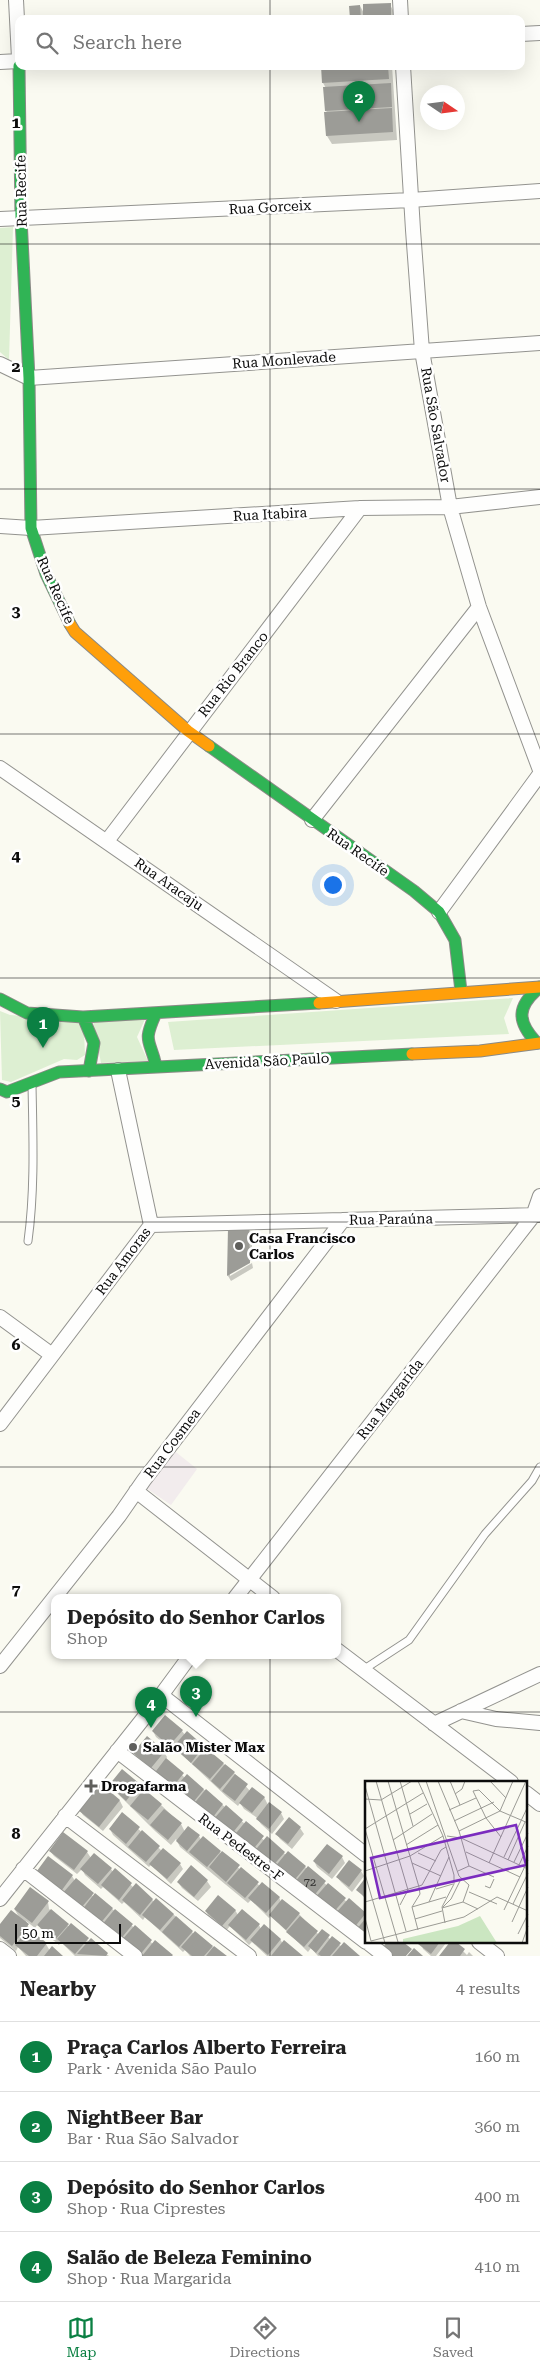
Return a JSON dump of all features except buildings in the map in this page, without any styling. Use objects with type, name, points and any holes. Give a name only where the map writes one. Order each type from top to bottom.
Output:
[{"type":"street","points":[[16,0],[17,15]]},
{"type":"street","points":[[400,0],[401,15]]},
{"type":"street","points":[[525,34],[540,33]]},
{"type":"street","points":[[0,62],[15,60]]},
{"type":"street","name":"Rua Recife","points":[[19,70],[21,218],[29,378],[31,528],[46,574],[75,632],[188,731],[414,891],[439,912],[455,940],[461,991]]},
{"type":"street","name":"Rua São Salvador","points":[[403,70],[422,351],[450,507],[479,608],[540,770]]},
{"type":"street","name":"Rua Gorceix","points":[[0,219],[411,200],[540,191]]},
{"type":"street","name":"Rua Monlevade","points":[[29,378],[540,343]]},
{"type":"street","points":[[0,364],[29,378]]},
{"type":"street","name":"Rua Itabira","points":[[0,526],[31,528],[360,508],[450,507],[540,497]]},
{"type":"street","name":"Rua Rio Branco","points":[[107,840],[188,731],[360,508]]},
{"type":"street","points":[[312,820],[479,608]]},
{"type":"street","name":"Rua Aracaju","points":[[0,768],[107,840],[336,1001]]},
{"type":"street","points":[[439,912],[540,774]]},
{"type":"street","points":[[0,999],[27,1014],[83,1017],[540,987]]},
{"type":"street","points":[[538,1043],[526,1034],[521,1021],[522,1007],[528,995],[540,987]]},
{"type":"street","points":[[156,1013],[149,1027],[147,1043],[154,1056],[156,1066]]},
{"type":"street","points":[[83,1017],[91,1031],[95,1048],[89,1071]]},
{"type":"street","name":"Avenida São Paulo","points":[[2,1093],[59,1072],[480,1051],[538,1043]]},
{"type":"street","name":"Rua Amoras","points":[[0,1424],[151,1225],[118,1070]]},
{"type":"street","name":"Rua Margarida","points":[[237,1594],[536,1216],[540,1196]]},
{"type":"street","name":"Rua Paraúna","points":[[151,1225],[536,1216]]},
{"type":"street","name":"Rua Cosmea","points":[[57,1594],[119,1516],[136,1491],[343,1220]]},
{"type":"street","points":[[0,1317],[52,1355]]},
{"type":"street","points":[[136,1491],[268,1594]]},
{"type":"street","name":"Rua Cosmea","points":[[0,1666],[51,1602]]},
{"type":"street","points":[[341,1653],[510,1781]]},
{"type":"street","points":[[0,1899],[188,1659]]},
{"type":"street","points":[[434,1724],[540,1674]]},
{"type":"street","points":[[161,1695],[365,1854]]},
{"type":"street","points":[[461,1711],[496,1719],[540,1723]]},
{"type":"street","name":"Rua Pedestre-F","points":[[117,1751],[365,1940]]},
{"type":"street","points":[[528,1795],[540,1804]]},
{"type":"street","points":[[65,1816],[249,1956]]},
{"type":"street","points":[[23,1869],[135,1956]]},
{"type":"street","name":"Rua Pedestre-F","points":[[370,1944],[385,1956]]},
{"type":"street","points":[[482,1944],[497,1956]]},
{"type":"street","points":[[0,1949],[10,1956]]},
{"type":"lane","points":[[28,1241],[32,1216],[34,1158],[32,1082]]},
{"type":"lane","points":[[362,1670],[409,1640],[485,1534],[532,1481],[540,1466]]},
{"type":"shaded area","points":[[172,1449],[197,1469],[171,1505],[143,1486]]},
{"type":"green space","points":[[13,227],[9,360],[0,352],[0,228]]},
{"type":"green space","points":[[513,998],[504,1018],[509,1034],[174,1050],[168,1022]]},
{"type":"green space","points":[[0,1011],[10,1015],[76,1020],[84,1032],[85,1055],[77,1060],[64,1059],[11,1082],[2,1080]]},
{"type":"green space","points":[[146,1017],[137,1037],[148,1061],[101,1063],[93,1021]]},
{"type":"traffic: fast","points":[[19,70],[21,218],[29,378],[31,528],[46,574],[70,624]]},
{"type":"traffic: fast","points":[[209,746],[414,891],[439,912],[455,940],[461,991]]},
{"type":"traffic: fast","points":[[537,1043],[525,1028],[522,1014],[523,1007],[532,994],[540,987]]},
{"type":"traffic: fast","points":[[0,999],[27,1013],[83,1017],[319,1003]]},
{"type":"traffic: fast","points":[[156,1013],[148,1036],[156,1066]]},
{"type":"traffic: fast","points":[[83,1017],[94,1043],[89,1071]]},
{"type":"traffic: fast","points":[[0,1089],[7,1092],[59,1072],[412,1054]]},
{"type":"traffic: slow","points":[[70,624],[75,632],[188,731],[209,746]]},
{"type":"traffic: slow","points":[[319,1003],[540,987]]},
{"type":"traffic: slow","points":[[412,1054],[480,1051],[540,1043]]},
{"type":"place","name":"NightBeer Bar","points":[[359,122]]},
{"type":"place","name":"Praça Carlos Alberto Ferreira","points":[[43,1048]]},
{"type":"place","name":"Casa Francisco Carlos","points":[[239,1246]]},
{"type":"place","name":"Depósito do Senhor Carlos","points":[[196,1717]]},
{"type":"place","name":"Salão de Beleza Feminino","points":[[151,1728]]},
{"type":"place","name":"Salão Mister Max","points":[[133,1747]]},
{"type":"place","name":"Drogafarma","points":[[91,1786]]}]
